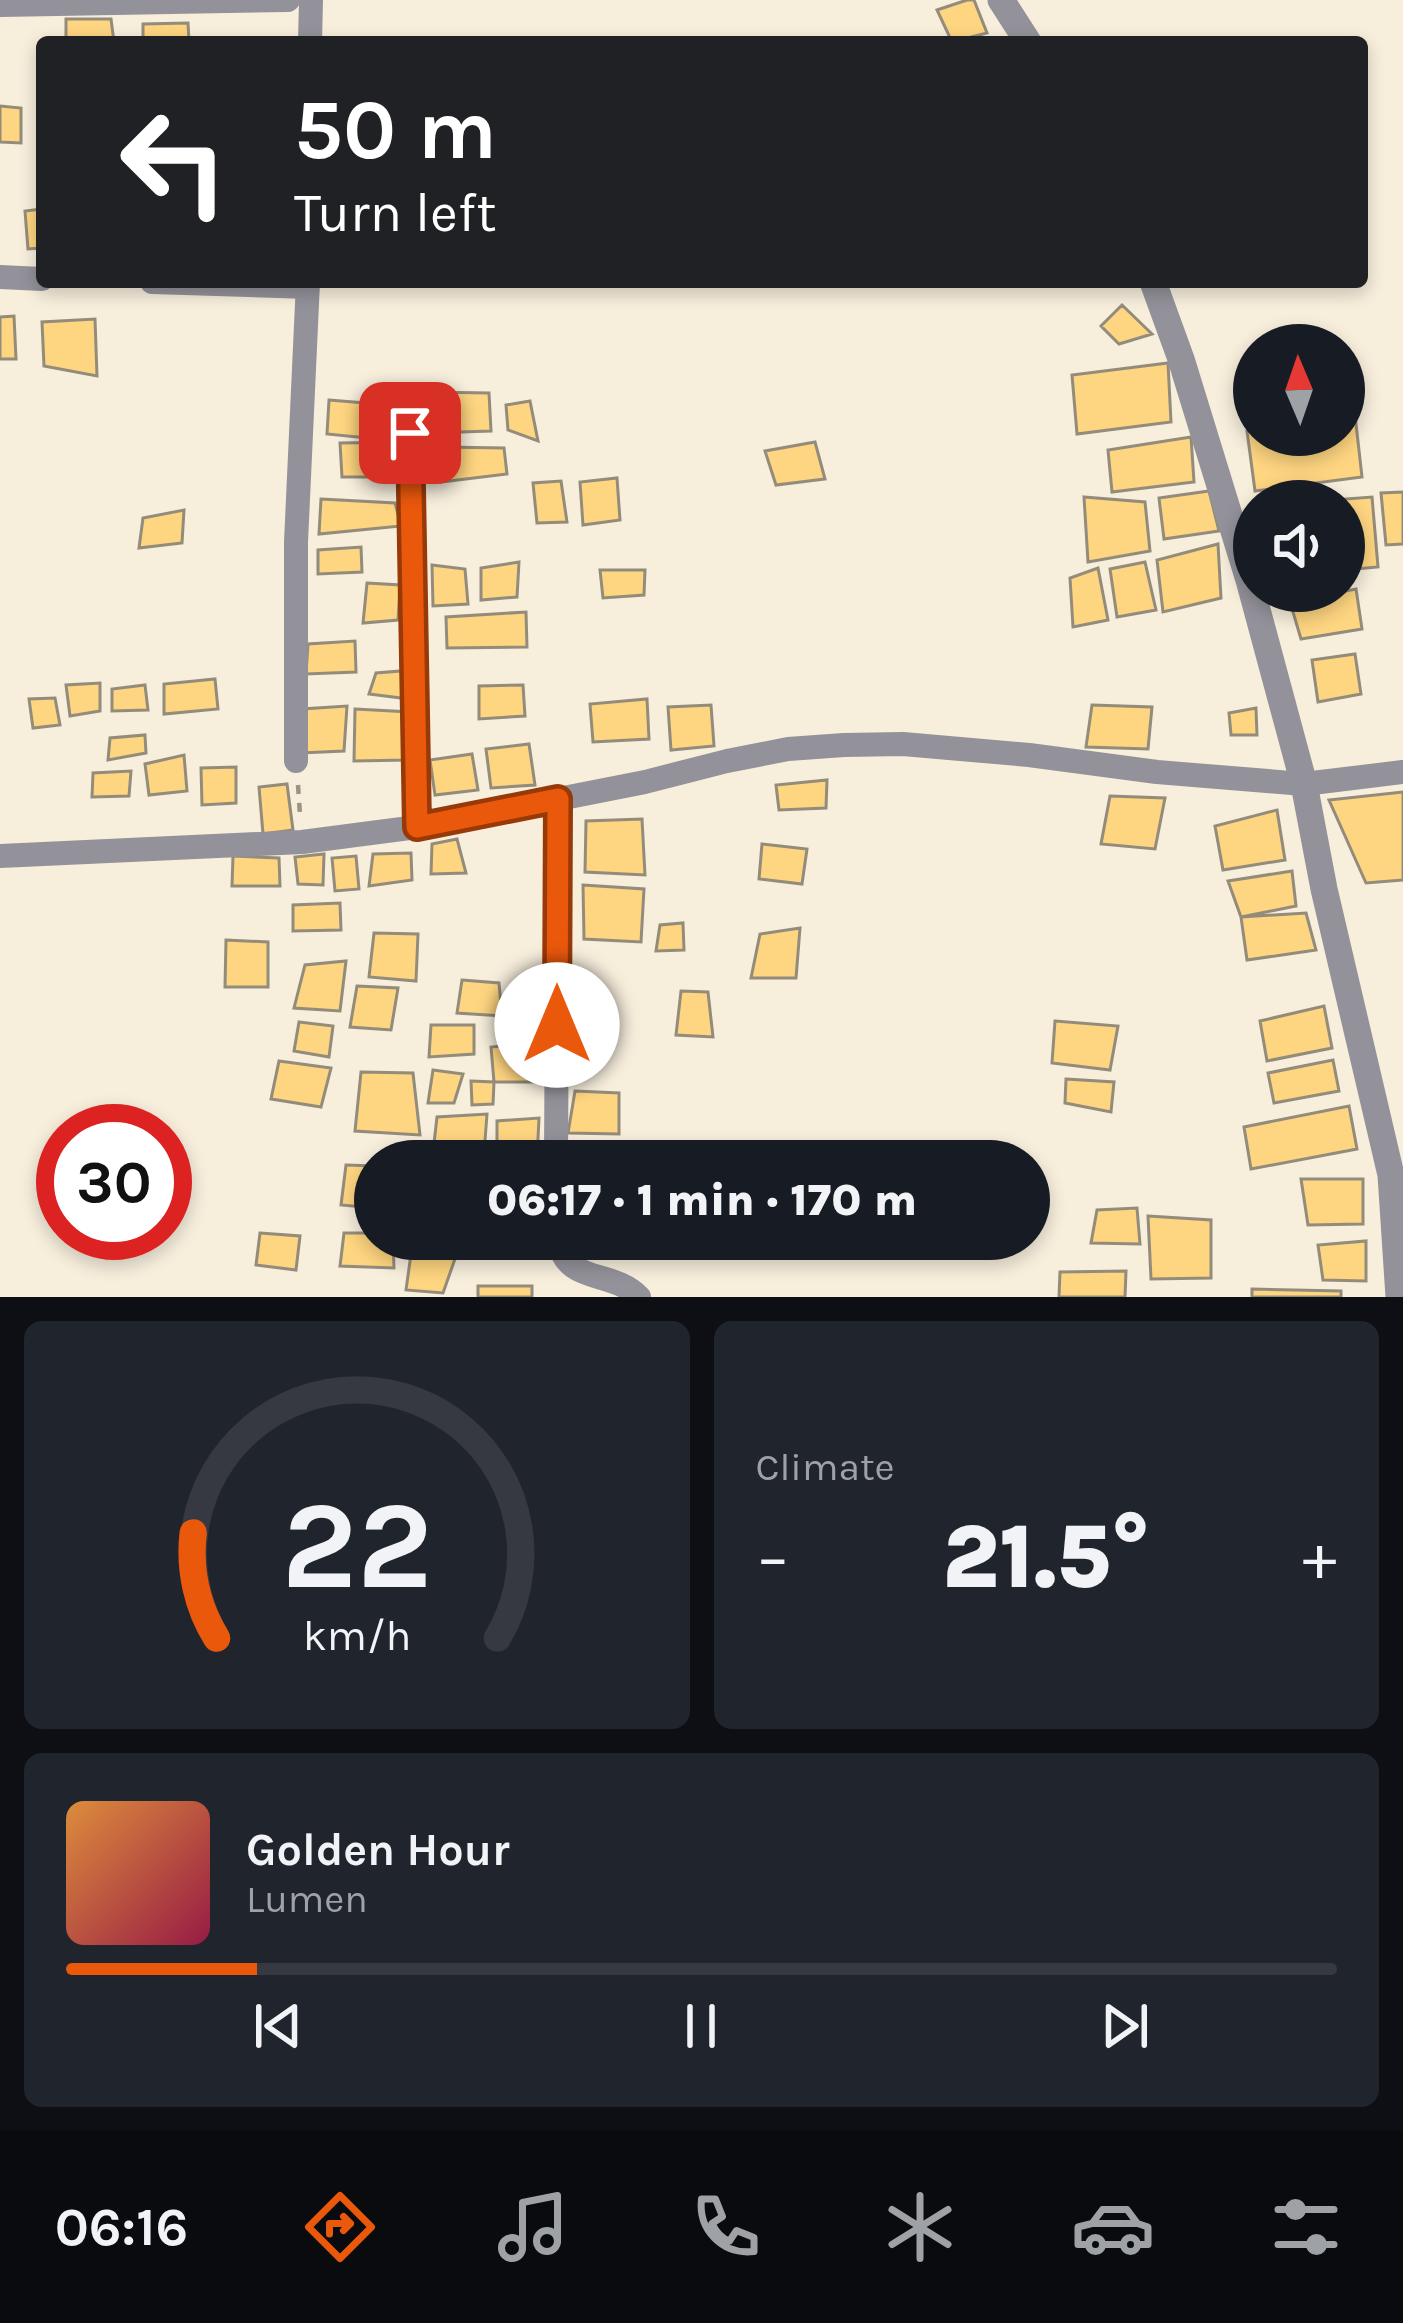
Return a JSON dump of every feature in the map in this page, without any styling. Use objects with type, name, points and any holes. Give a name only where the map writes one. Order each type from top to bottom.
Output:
[{"type":"street","points":[[0,5],[288,0]]},
{"type":"street","points":[[310,0],[310,36]]},
{"type":"street","points":[[1000,0],[1024,36]]},
{"type":"street","points":[[0,277],[36,278]]},
{"type":"street","points":[[296,761],[296,542],[308,288]]},
{"type":"street","points":[[1155,288],[1250,580],[1304,784],[1391,1175],[1399,1297]]},
{"type":"street","points":[[410,433],[417,827]]},
{"type":"street","points":[[0,856],[302,842],[417,827],[788,749],[863,744],[1029,755],[1304,784],[1403,772]]},
{"type":"street","points":[[556,1140],[558,799]]},
{"type":"street","points":[[565,1260],[575,1270],[630,1288],[639,1297]]},
{"type":"path","points":[[296,761],[302,842]]},
{"type":"building","points":[[974,0],[987,33],[949,36],[937,10]]},
{"type":"building","points":[[66,19],[111,19],[113,36],[66,36]]},
{"type":"building","points":[[188,23],[189,36],[143,36],[143,24]]},
{"type":"building","points":[[0,106],[21,108],[21,143],[0,142]]},
{"type":"building","points":[[36,210],[36,248],[28,249],[25,211]]},
{"type":"building","points":[[1122,305],[1152,334],[1119,344],[1101,326]]},
{"type":"building","points":[[14,316],[16,359],[0,359],[0,317]]},
{"type":"building","points":[[95,319],[97,376],[44,366],[42,322]]},
{"type":"building","points":[[1168,363],[1171,422],[1077,434],[1072,375]]},
{"type":"building","points":[[426,392],[489,393],[491,431],[429,433]]},
{"type":"building","points":[[329,400],[402,406],[407,442],[327,434]]},
{"type":"building","points":[[530,401],[538,441],[508,430],[506,405]]},
{"type":"building","points":[[1191,437],[1194,482],[1112,492],[1108,450]]},
{"type":"building","points":[[407,442],[408,477],[342,477],[340,443]]},
{"type":"building","points":[[815,442],[825,479],[776,485],[765,451]]},
{"type":"building","points":[[443,447],[504,448],[507,474],[441,482]]},
{"type":"building","points":[[1250,456],[1360,456],[1362,477],[1254,480]]},
{"type":"building","points":[[617,478],[620,520],[583,525],[580,482]]},
{"type":"building","points":[[561,481],[567,522],[537,523],[533,483]]},
{"type":"building","points":[[1209,491],[1219,531],[1164,539],[1159,498]]},
{"type":"building","points":[[1403,492],[1403,544],[1386,545],[1381,493]]},
{"type":"building","points":[[1084,497],[1145,502],[1150,551],[1088,562]]},
{"type":"building","points":[[1372,497],[1378,567],[1365,568],[1365,498]]},
{"type":"building","points":[[321,499],[395,503],[401,526],[319,534]]},
{"type":"building","points":[[184,510],[182,543],[139,548],[143,518]]},
{"type":"building","points":[[1218,544],[1221,598],[1163,612],[1157,560]]},
{"type":"building","points":[[361,547],[362,572],[318,574],[318,550]]},
{"type":"building","points":[[519,562],[517,597],[481,600],[481,568]]},
{"type":"building","points":[[1145,562],[1156,610],[1117,617],[1110,569]]},
{"type":"building","points":[[432,565],[465,569],[468,604],[433,606]]},
{"type":"building","points":[[1098,568],[1108,620],[1073,627],[1070,578]]},
{"type":"building","points":[[600,570],[645,570],[644,595],[603,598]]},
{"type":"building","points":[[367,583],[400,585],[398,620],[363,623]]},
{"type":"building","points":[[526,612],[527,647],[447,648],[446,617]]},
{"type":"building","points":[[1293,612],[1359,612],[1362,629],[1301,639]]},
{"type":"building","points":[[355,641],[356,672],[306,674],[308,644]]},
{"type":"building","points":[[1355,654],[1361,694],[1318,702],[1312,660]]},
{"type":"building","points":[[413,670],[409,699],[369,694],[376,673]]},
{"type":"building","points":[[215,679],[218,709],[164,714],[164,684]]},
{"type":"building","points":[[100,683],[100,711],[70,716],[66,685]]},
{"type":"building","points":[[145,685],[148,710],[112,711],[112,689]]},
{"type":"building","points":[[523,685],[525,716],[479,719],[479,686]]},
{"type":"building","points":[[55,698],[60,725],[33,728],[29,699]]},
{"type":"building","points":[[647,699],[649,739],[593,742],[590,704]]},
{"type":"building","points":[[711,705],[714,746],[671,750],[668,707]]},
{"type":"building","points":[[1092,705],[1152,707],[1148,749],[1086,747]]},
{"type":"building","points":[[347,706],[344,751],[301,753],[302,709]]},
{"type":"building","points":[[1256,708],[1257,735],[1231,735],[1229,713]]},
{"type":"building","points":[[355,709],[410,712],[408,760],[354,761]]},
{"type":"building","points":[[145,735],[146,753],[108,760],[110,738]]},
{"type":"building","points":[[529,744],[535,785],[491,788],[486,749]]},
{"type":"building","points":[[472,754],[478,790],[435,795],[430,760]]},
{"type":"building","points":[[184,755],[187,791],[149,795],[145,764]]},
{"type":"building","points":[[236,767],[236,803],[202,805],[201,768]]},
{"type":"building","points":[[131,771],[129,796],[92,797],[93,773]]},
{"type":"building","points":[[827,780],[826,808],[779,810],[776,785]]},
{"type":"building","points":[[287,784],[293,830],[263,834],[259,787]]},
{"type":"building","points":[[1403,792],[1403,880],[1366,883],[1329,800]]},
{"type":"building","points":[[1110,796],[1165,798],[1155,849],[1101,844]]},
{"type":"building","points":[[1277,810],[1285,860],[1223,870],[1215,826]]},
{"type":"building","points":[[642,819],[645,875],[585,872],[586,821]]},
{"type":"building","points":[[457,839],[466,873],[431,874],[432,844]]},
{"type":"building","points":[[762,844],[807,849],[802,884],[759,879]]},
{"type":"building","points":[[411,853],[412,880],[369,886],[373,854]]},
{"type":"building","points":[[324,854],[323,885],[298,884],[295,857]]},
{"type":"building","points":[[233,856],[279,858],[280,886],[232,886]]},
{"type":"building","points":[[356,856],[359,889],[335,891],[332,858]]},
{"type":"building","points":[[1292,871],[1296,906],[1241,917],[1228,881]]},
{"type":"building","points":[[583,885],[644,889],[641,942],[584,939]]},
{"type":"building","points":[[340,903],[341,930],[293,931],[293,905]]},
{"type":"building","points":[[1306,913],[1316,950],[1247,960],[1241,917]]},
{"type":"building","points":[[683,923],[684,950],[656,951],[660,925]]},
{"type":"building","points":[[800,928],[796,978],[751,978],[760,934]]},
{"type":"building","points":[[374,933],[418,934],[416,981],[369,977]]},
{"type":"building","points":[[226,940],[268,942],[268,987],[225,987]]},
{"type":"building","points":[[346,961],[340,1011],[294,1008],[305,965]]},
{"type":"building","points":[[462,980],[499,983],[502,1016],[457,1013]]},
{"type":"building","points":[[357,986],[398,988],[391,1030],[350,1027]]},
{"type":"building","points":[[681,991],[708,992],[713,1037],[676,1035]]},
{"type":"building","points":[[1324,1006],[1332,1048],[1267,1061],[1260,1021]]},
{"type":"building","points":[[1055,1021],[1118,1026],[1110,1070],[1052,1063]]},
{"type":"building","points":[[299,1022],[333,1026],[329,1057],[294,1051]]},
{"type":"building","points":[[431,1025],[474,1025],[474,1054],[429,1057]]},
{"type":"building","points":[[542,1042],[537,1082],[494,1082],[491,1047]]},
{"type":"building","points":[[1333,1060],[1339,1091],[1274,1103],[1268,1073]]},
{"type":"building","points":[[279,1061],[331,1068],[321,1107],[271,1099]]},
{"type":"building","points":[[433,1070],[463,1074],[454,1103],[428,1103]]},
{"type":"building","points":[[361,1072],[413,1073],[420,1135],[355,1131]]},
{"type":"building","points":[[1066,1079],[1114,1082],[1111,1112],[1065,1103]]},
{"type":"building","points":[[471,1081],[494,1082],[493,1104],[472,1105]]},
{"type":"building","points":[[575,1091],[619,1093],[619,1134],[568,1133]]},
{"type":"building","points":[[1349,1106],[1357,1149],[1251,1169],[1244,1127]]},
{"type":"building","points":[[487,1114],[485,1140],[434,1140],[437,1117]]},
{"type":"building","points":[[539,1118],[538,1140],[497,1140],[497,1121]]},
{"type":"building","points":[[346,1165],[354,1165],[354,1206],[341,1205]]},
{"type":"building","points":[[1301,1179],[1363,1179],[1363,1224],[1308,1225]]},
{"type":"building","points":[[1137,1208],[1140,1244],[1091,1243],[1097,1210]]},
{"type":"building","points":[[1148,1216],[1211,1220],[1211,1278],[1151,1279]]},
{"type":"building","points":[[260,1233],[300,1236],[296,1270],[256,1265]]},
{"type":"building","points":[[344,1233],[354,1233],[354,1260],[394,1260],[394,1268],[340,1266]]},
{"type":"building","points":[[1366,1241],[1366,1281],[1323,1280],[1318,1245]]},
{"type":"building","points":[[410,1260],[455,1260],[443,1293],[406,1290]]},
{"type":"building","points":[[1126,1271],[1125,1297],[1059,1297],[1060,1272]]},
{"type":"building","points":[[478,1286],[532,1286],[532,1297],[478,1297]]},
{"type":"building","points":[[1252,1289],[1341,1291],[1341,1297],[1252,1297]]},
{"type":"route","points":[[410,433],[417,827],[558,799],[557,1025]]}]
